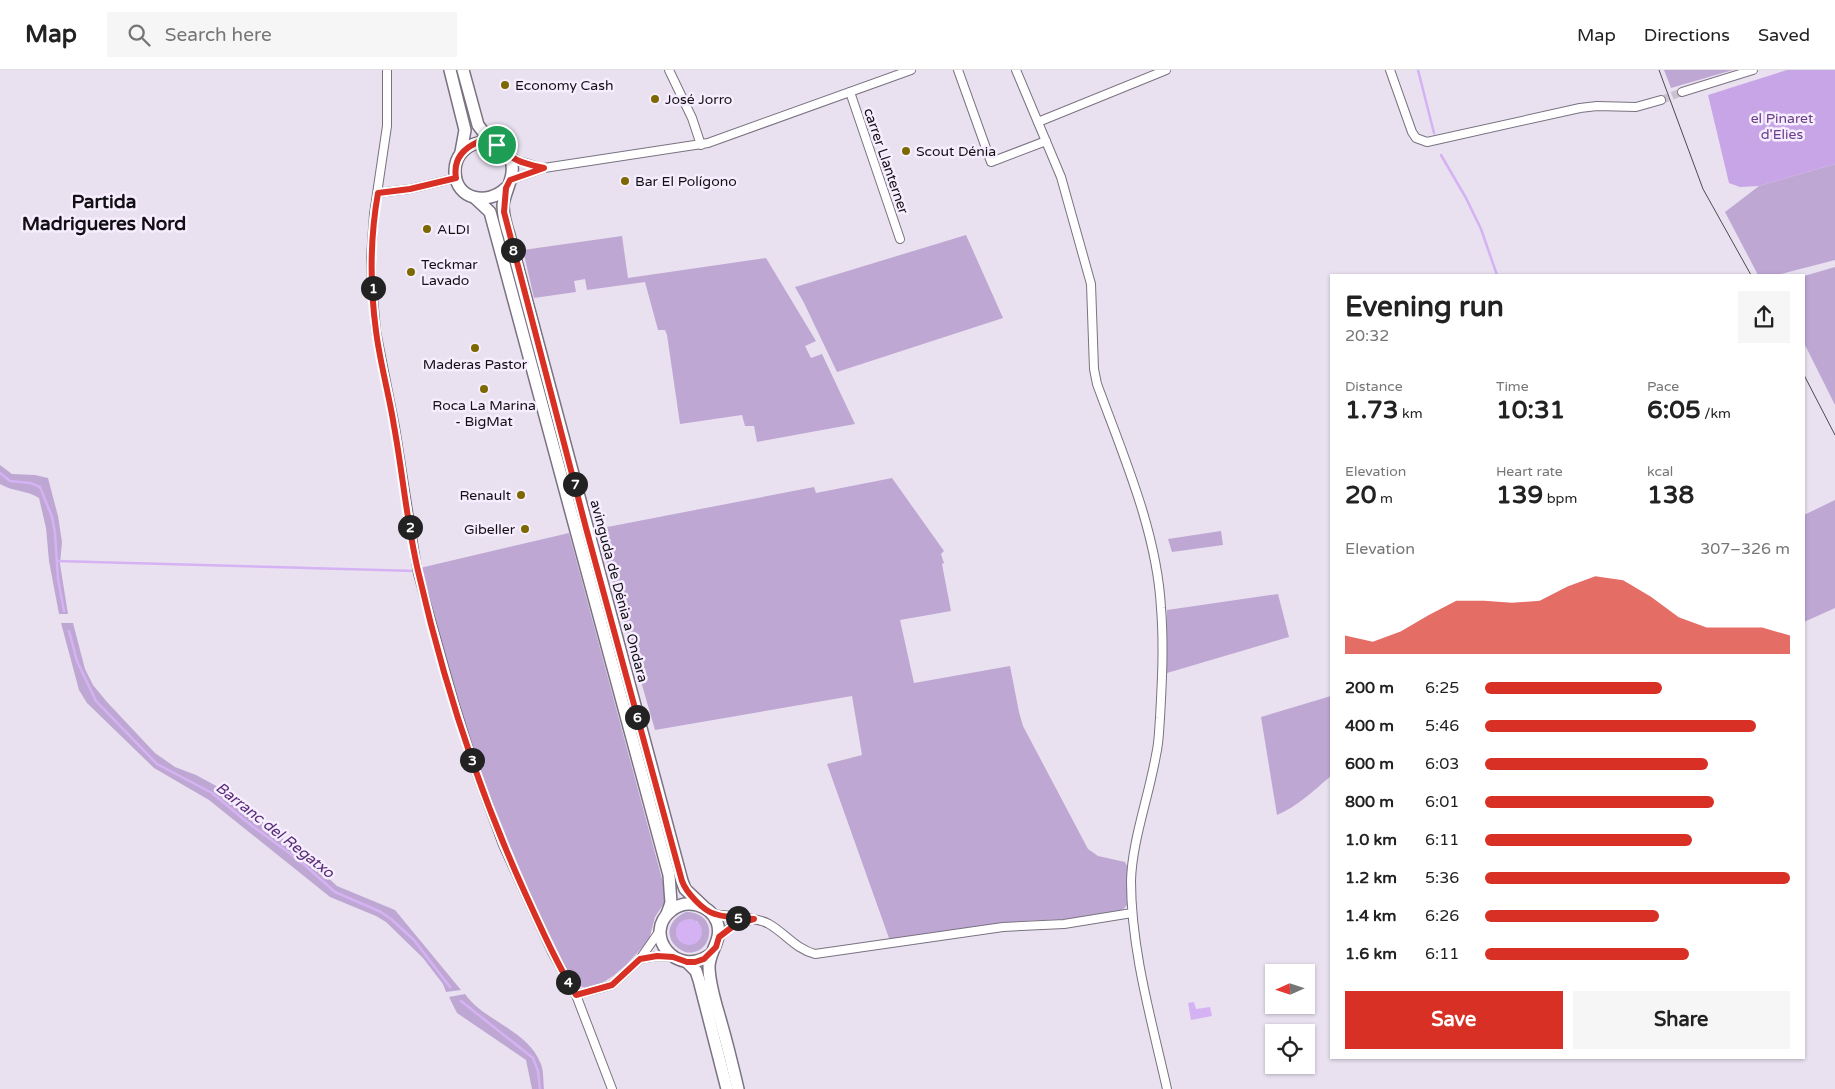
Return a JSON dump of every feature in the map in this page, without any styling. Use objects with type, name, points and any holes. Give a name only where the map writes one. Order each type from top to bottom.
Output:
[{"type":"main road","points":[[450,70],[465,130],[461,152],[455,167],[456,178],[464,191],[475,198],[489,198],[501,193],[508,184],[512,167],[508,155],[478,125],[463,70]]},
{"type":"main road","points":[[461,152],[478,142],[497,145]]},
{"type":"main road","name":"avinguda de Dénia a Ondara","points":[[508,184],[504,212],[508,232],[682,881],[685,889],[708,911]]},
{"type":"main road","name":"avinguda de Dénia a Ondara","points":[[475,198],[490,212],[668,874],[671,903],[667,914]]},
{"type":"main road","points":[[688,904],[708,911],[716,921],[719,937],[716,947],[711,954],[695,962],[687,962],[673,957],[663,945],[661,929],[667,914],[680,905],[688,904]]},
{"type":"main road","points":[[711,954],[709,968],[711,980],[738,1089]]},
{"type":"main road","points":[[687,962],[696,972],[699,980],[727,1089]]},
{"type":"street","points":[[386,70],[387,126],[374,214],[371,258],[376,331],[393,420],[418,574],[455,705],[475,769],[500,837],[552,952],[576,995],[612,1089]]},
{"type":"street","points":[[669,70],[695,126],[701,145]]},
{"type":"street","points":[[508,184],[544,168],[701,145],[911,70]]},
{"type":"street","points":[[958,70],[992,162],[1046,141]]},
{"type":"street","points":[[1016,70],[1061,178],[1070,207],[1091,284],[1096,376],[1133,485],[1154,555],[1161,608],[1162,662],[1157,754],[1133,862],[1132,913],[1139,960],[1167,1089]]},
{"type":"street","points":[[1038,122],[1166,70]]},
{"type":"street","points":[[1390,70],[1412,132],[1416,138],[1427,142],[1580,108],[1597,106],[1636,107],[1661,100]]},
{"type":"street","points":[[1682,92],[1753,70]]},
{"type":"street","name":"carrer Llanterner","points":[[850,92],[900,239]]},
{"type":"street","points":[[508,155],[518,161],[544,168]]},
{"type":"street","points":[[378,193],[410,189],[456,178]]},
{"type":"street","points":[[708,911],[754,919],[769,924],[799,948],[814,954],[1002,927],[1064,924],[1132,913]]},
{"type":"street","points":[[719,937],[736,924],[754,919]]},
{"type":"street","points":[[576,995],[612,985],[640,959],[661,929]]},
{"type":"street","points":[[640,959],[657,956],[673,957]]},
{"type":"shaded area","points":[[1664,70],[1733,70],[1671,88]]},
{"type":"shaded area","points":[[1835,164],[1835,260],[1781,274],[1757,274],[1725,212],[1759,186]]},
{"type":"shaded area","points":[[966,235],[1003,318],[837,372],[795,287]]},
{"type":"shaded area","points":[[622,236],[628,278],[766,258],[816,341],[805,346],[811,358],[822,354],[855,424],[757,442],[754,426],[745,426],[742,415],[680,424],[667,335],[665,330],[658,330],[645,282],[587,290],[585,279],[574,281],[576,292],[534,298],[523,250]]},
{"type":"shaded area","points":[[1835,267],[1835,405],[1805,345],[1805,276]]},
{"type":"shaded area","points":[[0,465],[12,474],[35,475],[48,478],[58,516],[62,542],[60,564],[68,614],[59,614],[49,561],[46,528],[39,498],[0,484]]},
{"type":"shaded area","points":[[892,478],[944,551],[941,554],[944,563],[942,564],[951,611],[900,620],[914,683],[1010,666],[1023,726],[1088,849],[1098,856],[1125,862],[1127,866],[1127,905],[1119,912],[1101,916],[1016,922],[890,941],[827,764],[862,755],[852,696],[655,730],[597,529],[814,487],[816,493]]},
{"type":"shaded area","points":[[1835,500],[1835,608],[1805,622],[1805,515]]},
{"type":"shaded area","points":[[1221,531],[1223,545],[1172,552],[1168,539]]},
{"type":"shaded area","points":[[569,533],[665,890],[664,903],[655,917],[649,940],[613,976],[602,983],[586,988],[576,985],[556,955],[506,845],[457,701],[420,568]]},
{"type":"shaded area","points":[[1278,594],[1289,637],[1167,673],[1167,610]]},
{"type":"shaded area","points":[[61,623],[73,623],[85,669],[93,685],[155,753],[175,767],[196,775],[220,788],[301,853],[337,886],[395,910],[461,990],[446,992],[443,984],[423,958],[386,922],[330,897],[209,800],[154,768],[87,703],[79,690]]},
{"type":"shaded area","points":[[1330,696],[1330,777],[1298,803],[1277,815],[1261,717]]},
{"type":"shaded area","points":[[686,912],[697,914],[705,919],[708,926],[707,942],[695,952],[681,950],[670,938],[670,928],[674,920]],"holes":[[[697,921],[701,928],[693,944],[685,944],[677,932],[679,924]]]},
{"type":"shaded area","points":[[689,919],[698,923],[702,932],[698,941],[689,945],[680,941],[676,932],[680,923]]},
{"type":"shaded area","points":[[465,994],[483,1012],[516,1034],[534,1051],[542,1068],[544,1089],[532,1089],[526,1060],[457,1013],[449,997]]},
{"type":"shaded area","points":[[1194,1002],[1196,1009],[1210,1007],[1212,1016],[1191,1020],[1188,1003]]},
{"type":"green space","name":"el Pinaret d'Elies","points":[[1787,70],[1835,70],[1835,164],[1759,186],[1740,187],[1729,183],[1708,95]]},
{"type":"waterway","points":[[1418,70],[1434,133]]},
{"type":"waterway","points":[[1441,155],[1466,198],[1481,229],[1497,274]]},
{"type":"waterway","points":[[0,473],[10,481],[30,483],[40,487],[52,517],[58,579],[64,611]]},
{"type":"waterway","points":[[57,561],[416,571]]},
{"type":"waterway","name":"Barranc del Regatxo","points":[[69,631],[77,661],[96,701],[157,764],[212,793],[247,822],[300,861],[335,892],[381,912],[391,919],[414,940],[450,987]]},
{"type":"waterway","name":"Barranc del Regatxo","points":[[461,1001],[533,1058],[538,1071],[540,1089]]},
{"type":"tunnel","points":[[1661,100],[1682,92]]},
{"type":"tram line","points":[[1659,70],[1703,189],[1750,274]]},
{"type":"tram line","points":[[1805,377],[1835,435]]},
{"type":"place","name":"Economy Cash","points":[[505,85]]},
{"type":"place","name":"José Jorro","points":[[655,99]]},
{"type":"place","name":"Scout Dénia","points":[[906,151]]},
{"type":"place","name":"Bar El Polígono","points":[[625,181]]},
{"type":"place","name":"ALDI","points":[[427,229]]},
{"type":"place","name":"Teckmar Lavado","points":[[411,272]]},
{"type":"place","name":"Maderas Pastor","points":[[475,348]]},
{"type":"place","name":"Roca La Marina - BigMat","points":[[484,389]]},
{"type":"place","name":"Renault","points":[[521,495]]},
{"type":"place","name":"Gibeller","points":[[525,529]]},
{"type":"district","name":"Partida Madrigueres Nord","points":[[104,213]]},
{"type":"route","points":[[478,142],[497,145],[518,161],[544,168],[510,180],[506,188],[504,212],[586,528],[682,881],[685,889],[712,914],[754,919],[736,924],[719,937],[716,947],[704,959],[687,962],[673,957],[657,956],[640,959],[612,985],[576,995],[562,973],[503,845],[475,769],[455,705],[418,574],[395,427],[376,331],[371,258],[374,214],[378,193],[410,189],[456,178],[455,167],[461,152],[478,142]]}]
